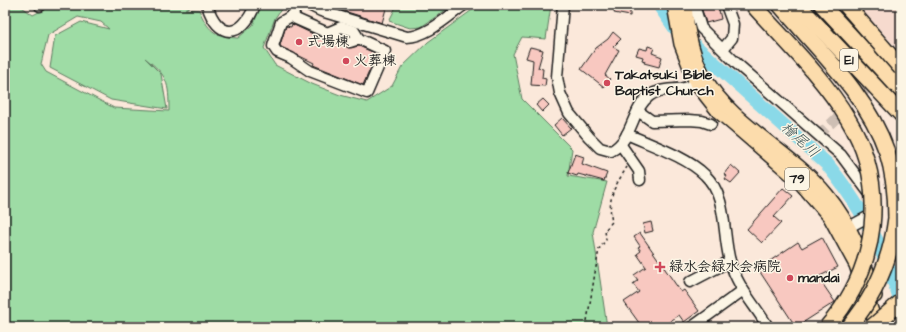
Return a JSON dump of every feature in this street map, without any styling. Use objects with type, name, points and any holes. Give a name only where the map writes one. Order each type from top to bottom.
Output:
[{"type":"highway","points":[[753,5],[836,100],[858,137],[870,176],[874,219],[866,259],[858,281],[847,301],[827,327]]},
{"type":"highway","points":[[780,5],[848,84],[871,118],[880,135],[892,169],[895,186],[896,218],[890,254],[877,287],[849,327]]},
{"type":"highway","name":"E1","points":[[798,5],[901,114]]},
{"type":"highway","name":"E1","points":[[822,5],[901,90]]},
{"type":"highway","points":[[846,5],[901,68]]},
{"type":"highway","points":[[872,327],[901,302]]},
{"type":"main road","name":"79","points":[[674,5],[684,54],[718,111],[798,180],[830,217],[856,265],[877,327]]},
{"type":"main road","name":"79","points":[[685,5],[689,35],[699,65],[700,80],[727,106],[809,175],[828,195],[851,226],[865,261],[880,311],[882,327]]},
{"type":"street","points":[[207,5],[213,21],[223,29],[235,30],[245,25],[255,5]]},
{"type":"street","points":[[299,5],[296,6],[293,15],[282,22],[273,46],[277,52],[291,58],[310,71],[367,93],[385,51],[354,41],[354,31],[341,27],[327,33]]},
{"type":"street","points":[[309,5],[321,11],[407,37],[417,37],[464,5]]},
{"type":"street","points":[[563,5],[557,77],[560,93],[569,113],[600,148],[612,151],[621,144],[638,111],[649,96],[663,90],[687,87],[700,80]]},
{"type":"street","points":[[694,5],[701,28],[736,63],[841,156],[868,191],[878,209],[876,212],[851,226]]},
{"type":"street","points":[[723,49],[732,38],[733,24],[726,5]]},
{"type":"street","points":[[846,5],[901,61]]},
{"type":"street","points":[[293,15],[300,22],[339,38]]},
{"type":"street","points":[[638,111],[652,121],[690,120],[702,121],[711,124]]},
{"type":"street","points":[[627,134],[690,164],[706,175],[717,192],[722,209],[730,261],[742,291],[758,311],[768,327]]},
{"type":"street","points":[[621,144],[639,171],[640,180]]},
{"type":"street","points":[[690,282],[730,261]]},
{"type":"street","points":[[692,327],[742,291]]},
{"type":"path","points":[[586,327],[599,249],[606,240],[605,230],[612,222],[609,207],[612,192],[631,161]]},
{"type":"shaded area","points":[[857,5],[901,5],[901,48],[898,49]]},
{"type":"green space","points":[[5,5],[19,5],[33,15],[53,5],[189,5],[190,7],[185,9],[199,10],[209,27],[217,34],[238,38],[253,25],[261,5],[284,5],[275,18],[264,48],[275,65],[312,84],[340,95],[367,102],[392,86],[402,67],[428,42],[479,5],[551,5],[546,39],[522,37],[513,54],[522,99],[572,149],[568,176],[607,182],[593,232],[607,327],[5,327]],"holes":[[[78,17],[101,22],[109,29],[81,22],[55,36],[50,68],[111,100],[167,109],[161,74],[145,58],[153,64],[163,75],[166,81],[169,111],[114,108],[46,72],[41,64],[48,35]]]},
{"type":"green space","points":[[393,5],[413,5],[416,7],[422,5],[453,5],[421,27],[410,28],[389,21],[395,9]]},
{"type":"building","points":[[325,5],[387,5],[382,23]]},
{"type":"building","points":[[615,5],[630,5],[630,16],[614,13]]},
{"type":"building","points":[[718,5],[721,19],[706,23],[701,7]]},
{"type":"building","name":"火葬棟","points":[[292,24],[336,45],[344,42],[348,48],[359,46],[377,54],[363,85],[313,65],[314,63],[281,47],[280,45],[286,26],[291,27]]},
{"type":"building","points":[[613,32],[621,39],[613,47],[619,50],[605,75],[610,79],[604,87],[581,69],[596,48],[608,39]]},
{"type":"building","points":[[648,46],[654,48],[652,53],[662,57],[659,67],[644,63],[645,61],[642,60],[643,57],[636,55],[639,48],[647,50]]},
{"type":"building","points":[[530,47],[543,50],[538,68],[543,69],[542,78],[546,79],[545,86],[531,85],[533,60],[526,58]]},
{"type":"building","points":[[543,99],[549,105],[542,112],[536,105]]},
{"type":"building","points":[[562,118],[571,128],[562,135],[554,125]]},
{"type":"building","points":[[575,154],[584,157],[582,164],[607,173],[604,181],[568,173]]},
{"type":"building","points":[[731,165],[740,173],[731,183],[725,179],[727,176],[724,174]]},
{"type":"building","points":[[783,188],[793,196],[774,217],[781,223],[762,243],[747,229]]},
{"type":"building","points":[[651,222],[653,231],[645,233],[643,224]]},
{"type":"building","points":[[640,233],[681,292],[684,290],[699,311],[684,322],[679,315],[662,327],[642,327],[624,302],[639,292],[633,284],[638,280],[634,275],[646,267],[637,254],[641,251],[638,247],[640,246],[634,237]]},
{"type":"building","points":[[822,237],[838,267],[818,277],[835,302],[796,327],[758,269],[798,242],[802,248]]},
{"type":"waterway","name":"檜尾川","points":[[659,5],[675,28],[827,164],[851,196],[871,230],[888,266],[901,303]]},
{"type":"tunnel","points":[[819,135],[901,56]]},
{"type":"place","name":"式場棟","points":[[299,42]]},
{"type":"place","name":"火葬棟","points":[[346,61]]},
{"type":"place","name":"Takatsuki Bible Baptist Church","points":[[607,83]]},
{"type":"place","name":"緑水会緑水会病院","points":[[660,267]]},
{"type":"place","name":"mandai","points":[[790,278]]}]
